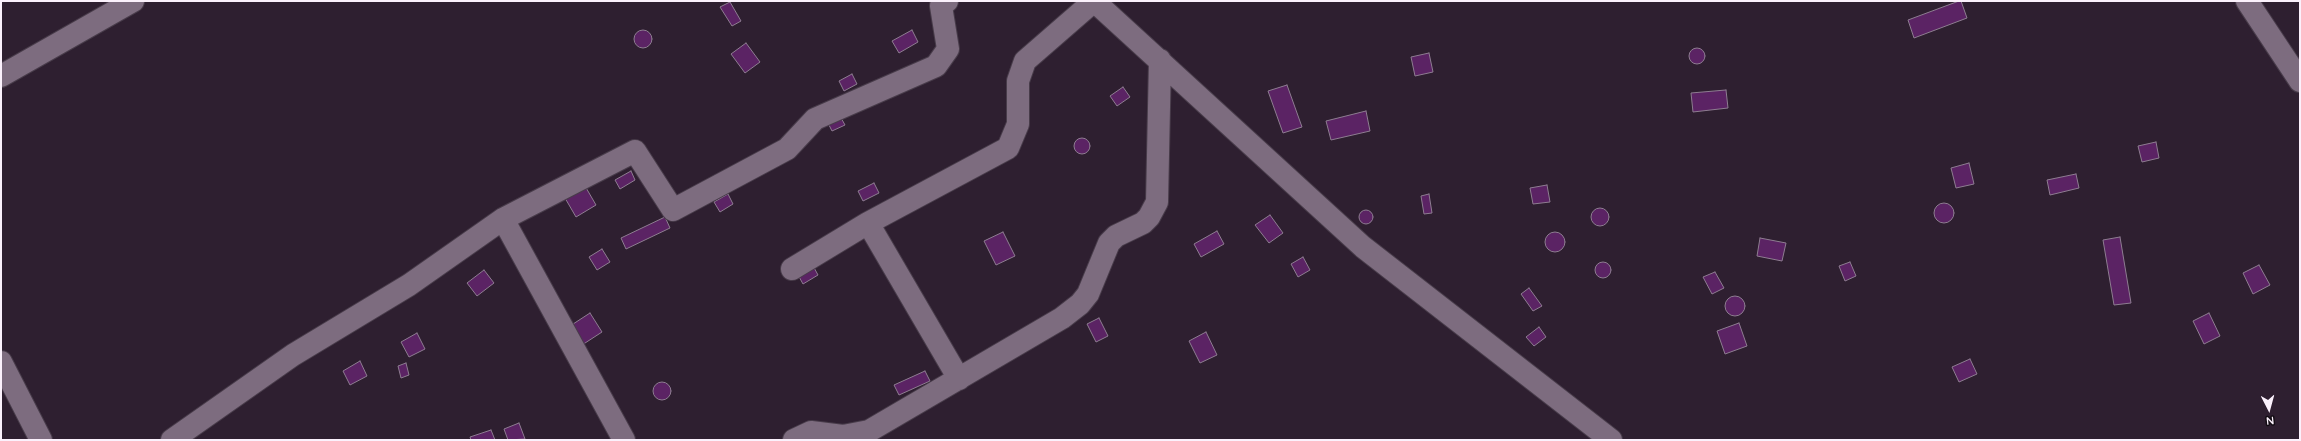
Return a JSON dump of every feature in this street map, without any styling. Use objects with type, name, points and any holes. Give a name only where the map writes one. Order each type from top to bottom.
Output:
[{"type":"street","points":[[1,76],[133,1]]},
{"type":"street","points":[[172,440],[293,355],[409,285],[503,219],[634,151],[673,210],[787,149],[815,119],[936,66],[948,49],[941,6],[947,1]]},
{"type":"street","points":[[792,269],[868,223],[1008,148],[1018,124],[1018,81],[1025,61],[1094,1],[1363,247],[1610,440]]},
{"type":"street","points":[[2247,1],[2300,82]]},
{"type":"street","points":[[794,440],[811,432],[843,436],[869,431],[1072,312],[1088,294],[1109,243],[1116,236],[1143,223],[1154,210],[1157,202],[1160,60]]},
{"type":"street","points":[[503,219],[624,440]]},
{"type":"street","points":[[868,223],[959,379]]},
{"type":"street","points":[[1,362],[41,440]]},
{"type":"building","points":[[1961,1],[1967,18],[1914,38],[1908,20]]},
{"type":"building","points":[[730,2],[741,21],[732,26],[720,7]]},
{"type":"building","points":[[639,30],[647,30],[652,35],[650,46],[647,48],[639,48],[634,43],[634,35]]},
{"type":"building","points":[[912,30],[918,42],[899,53],[892,41]]},
{"type":"building","points":[[746,43],[760,62],[745,73],[731,54]]},
{"type":"building","points":[[1697,48],[1703,50],[1705,56],[1703,62],[1697,64],[1691,62],[1689,56],[1691,50]]},
{"type":"building","points":[[1429,53],[1433,72],[1415,76],[1411,57]]},
{"type":"building","points":[[852,74],[857,84],[844,91],[839,81]]},
{"type":"building","points":[[1287,85],[1302,127],[1283,133],[1268,91]]},
{"type":"building","points":[[1123,87],[1130,97],[1117,106],[1110,96]]},
{"type":"building","points":[[1726,90],[1728,108],[1693,112],[1691,93]]},
{"type":"building","points":[[1366,111],[1370,131],[1331,140],[1326,121]]},
{"type":"building","points":[[840,116],[845,125],[832,131],[828,123]]},
{"type":"building","points":[[1082,138],[1088,140],[1090,146],[1088,152],[1082,154],[1076,152],[1074,146],[1076,140]]},
{"type":"building","points":[[2156,142],[2159,158],[2142,162],[2138,146]]},
{"type":"building","points":[[1969,163],[1974,184],[1956,188],[1951,168]]},
{"type":"building","points":[[631,171],[635,180],[620,189],[615,180]]},
{"type":"building","points":[[2076,174],[2079,188],[2050,195],[2047,180]]},
{"type":"building","points":[[874,183],[879,193],[863,201],[858,191]]},
{"type":"building","points":[[1547,185],[1550,202],[1533,204],[1530,188]]},
{"type":"building","points":[[585,186],[596,205],[576,217],[565,198]]},
{"type":"building","points":[[728,194],[733,204],[720,212],[714,202]]},
{"type":"building","points":[[1429,194],[1432,213],[1424,214],[1421,196]]},
{"type":"building","points":[[1944,203],[1951,206],[1954,213],[1951,220],[1944,223],[1937,220],[1934,213],[1937,206]]},
{"type":"building","points":[[1596,208],[1604,208],[1609,213],[1607,224],[1604,226],[1596,226],[1591,221],[1591,213]]},
{"type":"building","points":[[1363,210],[1369,210],[1373,214],[1373,220],[1369,224],[1363,224],[1359,220],[1359,214]]},
{"type":"building","points":[[1270,215],[1283,233],[1269,243],[1255,225]]},
{"type":"building","points":[[665,217],[670,228],[626,249],[621,238]]},
{"type":"building","points":[[1217,231],[1224,244],[1201,257],[1194,244]]},
{"type":"building","points":[[1003,232],[1015,256],[996,265],[984,241]]},
{"type":"building","points":[[1555,232],[1562,235],[1565,242],[1562,249],[1555,252],[1548,249],[1545,242],[1548,235]]},
{"type":"building","points":[[2120,237],[2131,303],[2114,305],[2103,240]]},
{"type":"building","points":[[1760,238],[1786,243],[1782,261],[1757,256]]},
{"type":"building","points":[[602,249],[610,262],[597,270],[589,257]]},
{"type":"building","points":[[1303,257],[1310,270],[1298,277],[1291,264]]},
{"type":"building","points":[[1600,262],[1606,262],[1611,267],[1609,276],[1606,278],[1600,278],[1595,273],[1595,267]]},
{"type":"building","points":[[1850,262],[1856,276],[1845,281],[1839,266]]},
{"type":"building","points":[[812,264],[818,275],[803,284],[797,273]]},
{"type":"building","points":[[2259,265],[2270,285],[2253,294],[2243,273]]},
{"type":"building","points":[[484,270],[494,283],[477,296],[467,283]]},
{"type":"building","points":[[1715,272],[1724,288],[1712,294],[1703,277]]},
{"type":"building","points":[[1529,288],[1542,306],[1533,311],[1521,294]]},
{"type":"building","points":[[1735,296],[1742,299],[1745,306],[1742,313],[1735,316],[1728,313],[1725,306],[1728,299]]},
{"type":"building","points":[[590,313],[602,332],[582,345],[570,326]]},
{"type":"building","points":[[2209,313],[2220,336],[2204,344],[2193,321]]},
{"type":"building","points":[[1099,318],[1108,336],[1096,342],[1087,324]]},
{"type":"building","points":[[1739,323],[1747,346],[1725,354],[1717,331]]},
{"type":"building","points":[[1539,327],[1546,337],[1534,346],[1526,337]]},
{"type":"building","points":[[1206,332],[1217,355],[1200,363],[1189,341]]},
{"type":"building","points":[[417,333],[425,349],[409,357],[401,342]]},
{"type":"building","points":[[1970,359],[1977,374],[1959,382],[1952,367]]},
{"type":"building","points":[[360,361],[367,376],[350,385],[343,371]]},
{"type":"building","points":[[406,363],[409,375],[401,378],[398,366]]},
{"type":"building","points":[[925,371],[930,381],[899,395],[894,385]]},
{"type":"building","points":[[662,382],[668,385],[671,391],[668,397],[662,400],[656,397],[653,391],[656,385]]},
{"type":"building","points":[[519,423],[525,439],[508,440],[504,429]]},
{"type":"building","points":[[491,430],[495,440],[471,440],[470,437]]}]
